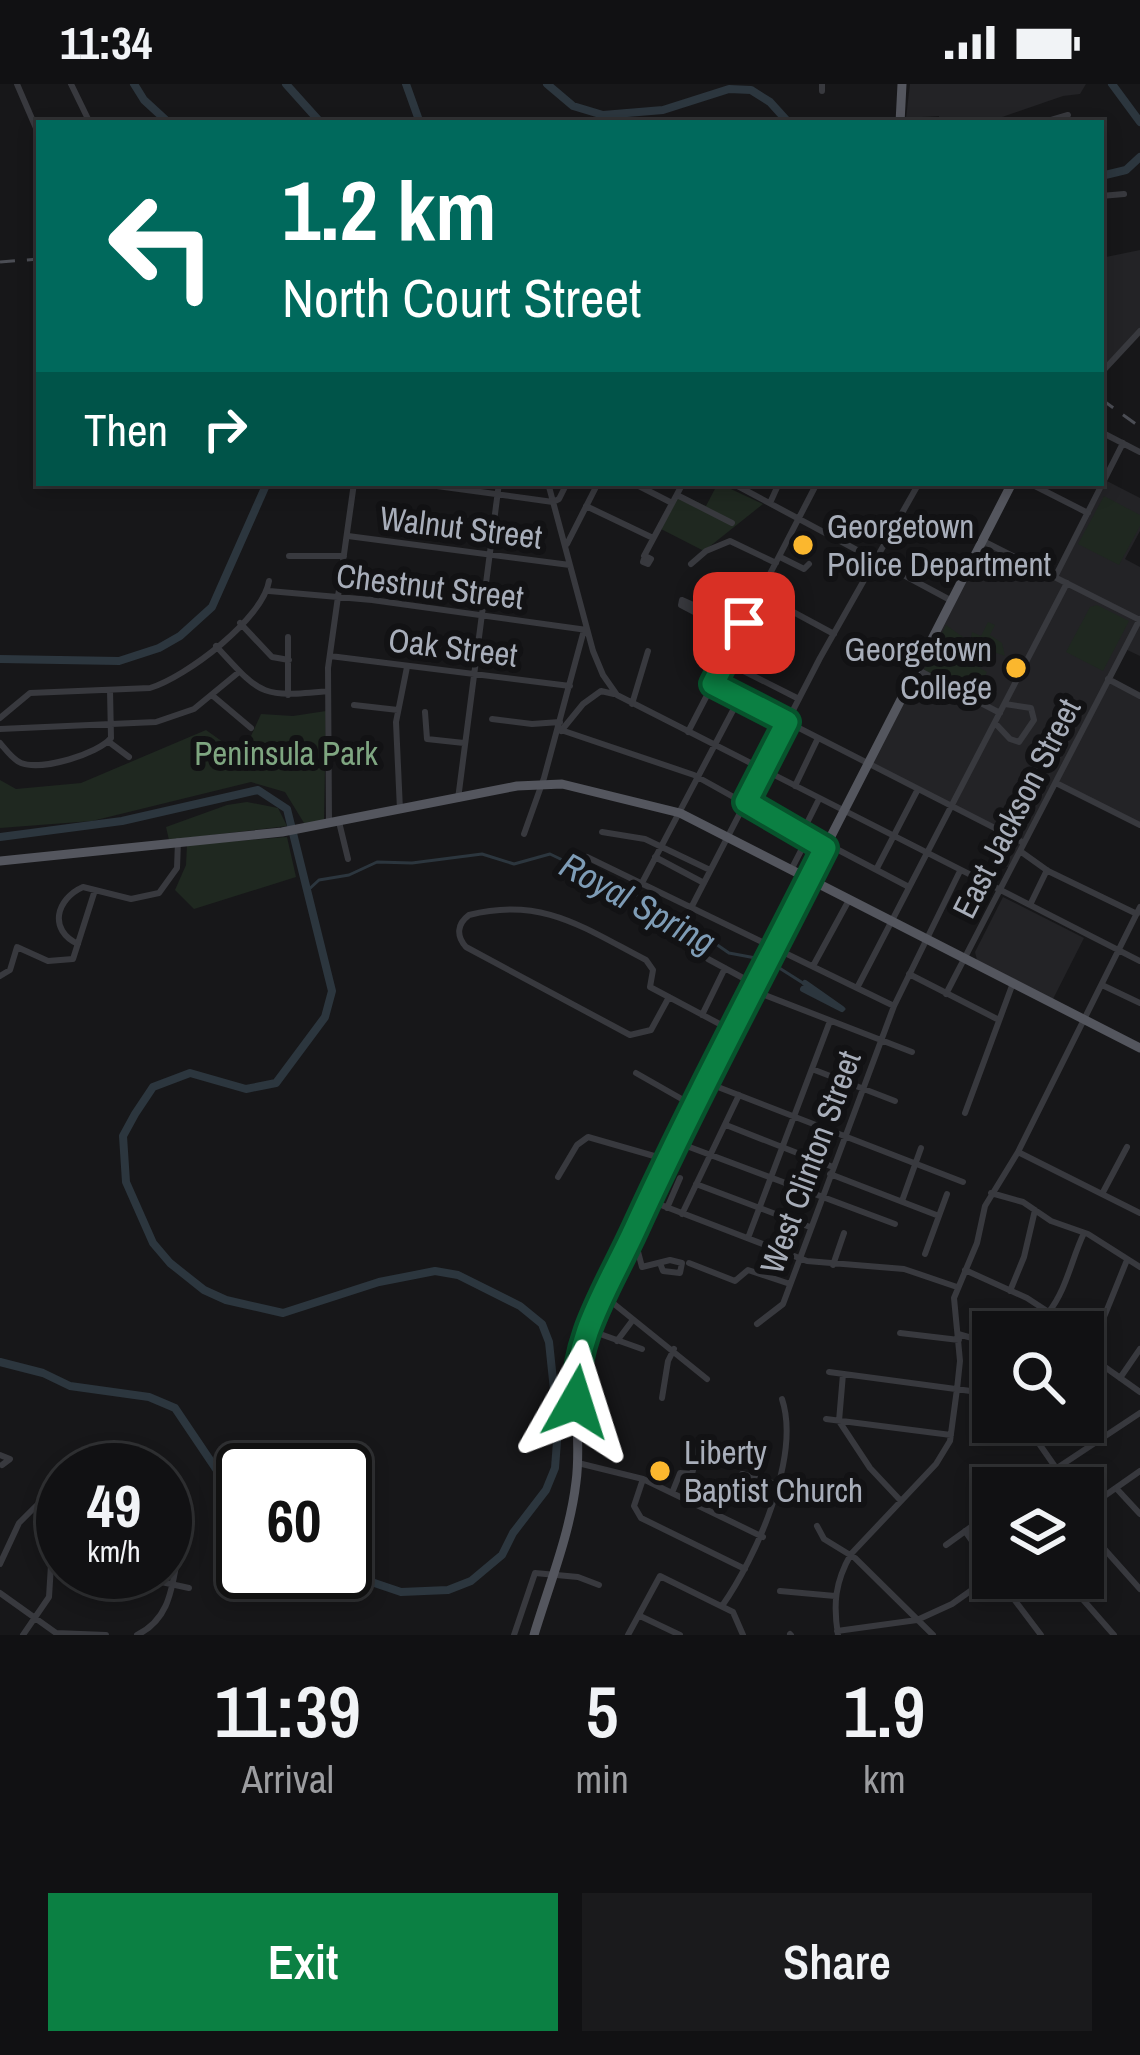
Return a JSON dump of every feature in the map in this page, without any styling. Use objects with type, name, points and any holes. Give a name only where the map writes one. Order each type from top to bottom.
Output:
[{"type":"main road","points":[[900,120],[902,84]]},
{"type":"main road","points":[[534,1635],[572,1508],[578,1463],[576,1365],[603,1295],[705,1082],[1010,486]]},
{"type":"main road","points":[[0,861],[282,832],[542,783],[588,789],[679,812],[1140,1048]]},
{"type":"street","points":[[17,84],[36,128]]},
{"type":"street","points":[[71,84],[89,120]]},
{"type":"street","points":[[1051,120],[1068,115]]},
{"type":"street","points":[[1104,196],[1124,194]]},
{"type":"street","points":[[1104,370],[1140,331]]},
{"type":"street","points":[[1104,434],[1140,452]]},
{"type":"street","points":[[1104,480],[1123,443]]},
{"type":"street","points":[[1104,462],[1112,466]]},
{"type":"street","points":[[348,860],[334,823],[328,691],[354,486]]},
{"type":"street","points":[[437,486],[553,502],[560,499],[566,486]]},
{"type":"street","points":[[458,799],[498,486]]},
{"type":"street","points":[[549,486],[585,630],[608,685],[617,695],[1140,961]]},
{"type":"street","points":[[565,547],[596,486]]},
{"type":"street","points":[[641,486],[732,523]]},
{"type":"street","points":[[644,556],[681,486]]},
{"type":"street","points":[[738,486],[952,601]]},
{"type":"street","points":[[770,503],[778,486]]},
{"type":"street","points":[[688,732],[816,486]]},
{"type":"street","points":[[692,906],[799,698],[917,486]]},
{"type":"street","points":[[1034,486],[1088,513]]},
{"type":"street","points":[[1055,577],[1101,486]]},
{"type":"street","points":[[586,506],[653,538]]},
{"type":"street","name":"Walnut Street","points":[[346,536],[570,565]]},
{"type":"street","points":[[691,564],[730,541],[804,569],[809,564]]},
{"type":"street","points":[[983,541],[1140,619]]},
{"type":"street","points":[[289,556],[344,556]]},
{"type":"street","points":[[857,988],[1067,583]]},
{"type":"street","name":"Chestnut Street","points":[[240,623],[264,601],[268,586],[585,630]]},
{"type":"street","points":[[760,594],[834,634]]},
{"type":"street","points":[[709,612],[718,610],[744,623]]},
{"type":"street","name":"East Jackson Street","points":[[946,994],[1140,619]]},
{"type":"street","points":[[0,718],[30,693],[150,688],[169,682],[240,623],[272,656],[289,660]]},
{"type":"street","points":[[524,834],[585,630]]},
{"type":"street","points":[[288,637],[288,695]]},
{"type":"street","points":[[216,646],[260,691],[288,695],[328,691]]},
{"type":"street","points":[[632,704],[648,651]]},
{"type":"street","name":"Oak Street","points":[[330,656],[570,686]]},
{"type":"street","points":[[724,661],[799,698]]},
{"type":"street","points":[[400,810],[395,770],[398,710],[407,667]]},
{"type":"street","points":[[917,669],[1000,713]]},
{"type":"street","points":[[0,729],[156,722],[182,715],[239,672]]},
{"type":"street","points":[[1108,680],[1140,696]]},
{"type":"street","points":[[713,684],[951,806],[1022,847],[1047,870],[1138,911],[1018,1152],[991,1193],[956,1287],[957,1388],[951,1436],[943,1456],[840,1572],[835,1596],[838,1633],[917,1620],[972,1590]]},
{"type":"street","points":[[559,729],[608,685]]},
{"type":"street","points":[[0,743],[16,761],[26,764],[52,763],[97,751],[109,742],[110,690]]},
{"type":"street","points":[[601,692],[617,695]]},
{"type":"street","points":[[213,696],[251,728]]},
{"type":"street","points":[[643,881],[740,698]]},
{"type":"street","points":[[995,723],[1014,741],[1026,736],[1033,711],[1005,704]]},
{"type":"street","points":[[354,705],[398,710]]},
{"type":"street","points":[[425,712],[427,739],[464,742]]},
{"type":"street","points":[[492,718],[559,729],[698,777],[909,888]]},
{"type":"street","points":[[795,786],[818,738]]},
{"type":"street","points":[[109,742],[129,757]]},
{"type":"street","points":[[1056,783],[1140,825]]},
{"type":"street","points":[[877,868],[918,789]]},
{"type":"street","points":[[791,870],[819,799]]},
{"type":"street","points":[[602,832],[645,839],[710,870]]},
{"type":"street","points":[[78,944],[62,932],[58,911],[78,888],[134,903],[161,896],[178,874],[180,841]]},
{"type":"street","points":[[587,857],[894,1006]]},
{"type":"street","points":[[655,857],[704,883]]},
{"type":"street","points":[[1030,906],[1047,870]]},
{"type":"street","name":"West Clinton Street","points":[[757,1324],[782,1307],[894,1006],[961,871]]},
{"type":"street","points":[[0,976],[10,970],[17,947],[48,961],[70,961],[95,890]]},
{"type":"street","points":[[813,966],[849,899]]},
{"type":"street","points":[[669,998],[651,1030],[630,1035],[466,947],[460,926],[469,915],[508,908],[553,913],[646,960],[653,970],[650,987],[732,1030]]},
{"type":"street","points":[[708,959],[754,988],[913,1052]]},
{"type":"street","points":[[702,1015],[725,968]]},
{"type":"street","points":[[909,974],[1000,1020]]},
{"type":"street","points":[[965,1114],[1013,983]]},
{"type":"street","points":[[1102,985],[1140,1003]]},
{"type":"street","points":[[748,1238],[830,1021]]},
{"type":"street","points":[[812,1069],[895,1101]]},
{"type":"street","points":[[636,1073],[694,1106]]},
{"type":"street","points":[[705,1082],[963,1182]]},
{"type":"street","points":[[682,1214],[739,1095]]},
{"type":"street","points":[[726,1125],[939,1216]]},
{"type":"street","points":[[558,1177],[577,1145],[588,1137],[668,1160]]},
{"type":"street","points":[[676,1142],[895,1224]]},
{"type":"street","points":[[1102,1194],[1127,1147]]},
{"type":"street","points":[[902,1202],[922,1148]]},
{"type":"street","points":[[1018,1152],[1140,1214]]},
{"type":"street","points":[[667,1208],[680,1178]]},
{"type":"street","points":[[696,1184],[810,1227]]},
{"type":"street","points":[[991,1193],[1014,1198],[1140,1267]]},
{"type":"street","points":[[925,1254],[947,1194]]},
{"type":"street","points":[[648,1200],[799,1257],[832,1265],[904,1270],[956,1287]]},
{"type":"street","points":[[1010,1291],[1035,1210]]},
{"type":"street","points":[[832,1265],[844,1233]]},
{"type":"street","points":[[1049,1311],[1062,1293],[1084,1233]]},
{"type":"street","points":[[629,1241],[636,1244],[642,1267],[660,1263]]},
{"type":"street","points":[[1104,1315],[1127,1260]]},
{"type":"street","points":[[689,1263],[732,1280],[748,1270],[790,1284]]},
{"type":"street","points":[[965,1270],[1046,1311]]},
{"type":"street","points":[[603,1295],[707,1379]]},
{"type":"street","points":[[617,1341],[632,1321]]},
{"type":"street","points":[[600,1334],[642,1349]]},
{"type":"street","points":[[900,1334],[972,1340]]},
{"type":"street","points":[[662,1398],[674,1349]]},
{"type":"street","points":[[1120,1378],[1140,1349]]},
{"type":"street","points":[[1104,1366],[1140,1392]]},
{"type":"street","points":[[829,1372],[972,1390]]},
{"type":"street","points":[[843,1374],[839,1421],[870,1468],[901,1501]]},
{"type":"street","points":[[722,1606],[763,1537],[789,1426],[782,1399]]},
{"type":"street","points":[[1104,1435],[1140,1413]]},
{"type":"street","points":[[826,1419],[951,1436]]},
{"type":"street","points":[[1057,1467],[1092,1443]]},
{"type":"street","points":[[672,1492],[680,1473],[692,1474],[699,1446]]},
{"type":"street","points":[[578,1463],[643,1479],[763,1537]]},
{"type":"street","points":[[1104,1496],[1140,1471]]},
{"type":"street","points":[[742,1474],[776,1484]]},
{"type":"street","points":[[643,1479],[634,1506],[641,1518],[745,1569]]},
{"type":"street","points":[[1116,1488],[1140,1514]]},
{"type":"street","points":[[0,1564],[26,1513],[36,1504]]},
{"type":"street","points":[[818,1526],[826,1541],[851,1555],[933,1635]]},
{"type":"street","points":[[946,1545],[972,1526]]},
{"type":"street","points":[[965,1531],[972,1541]]},
{"type":"street","points":[[1104,1549],[1140,1589]]},
{"type":"street","points":[[514,1635],[535,1573],[578,1577],[599,1585]]},
{"type":"street","points":[[628,1635],[660,1576],[733,1612],[743,1635]]},
{"type":"street","points":[[780,1591],[835,1596]]},
{"type":"street","points":[[0,1593],[56,1633],[106,1635]]},
{"type":"street","points":[[23,1635],[48,1599]]},
{"type":"street","points":[[144,1634],[164,1613],[168,1599]]},
{"type":"street","points":[[1014,1599],[1041,1635]]},
{"type":"street","points":[[1082,1599],[1114,1635]]},
{"type":"street","points":[[639,1615],[680,1635]]},
{"type":"street","points":[[880,1625],[884,1635]]},
{"type":"shaded area","points":[[910,84],[1086,84],[1080,94],[994,120],[906,118]]},
{"type":"shaded area","points":[[1140,250],[1140,328],[1104,366],[1104,257]]},
{"type":"shaded area","name":"Georgetown College","points":[[1107,481],[1140,498],[1140,531],[1125,559],[1140,567],[1140,656],[1123,648],[1107,679],[1140,697],[1140,824],[1054,780],[1009,868],[990,858],[997,846],[991,842],[999,829],[871,764],[984,543],[1056,579]]},
{"type":"shaded area","points":[[1003,897],[1084,938],[1053,999],[977,960],[975,952]]},
{"type":"green space","points":[[716,486],[763,504],[704,551],[661,529],[680,494],[706,506]]},
{"type":"green space","points":[[1104,496],[1140,515],[1140,526],[1119,565],[1078,544]]},
{"type":"green space","points":[[1097,605],[1129,621],[1103,671],[1066,652],[1090,607]]},
{"type":"green space","points":[[988,622],[995,625],[990,635],[1002,643],[1005,656],[988,650],[980,668],[987,672],[974,697],[924,670],[946,625],[970,642],[972,632],[981,636]]},
{"type":"green space","name":"Peninsula Park","points":[[326,711],[324,821],[304,823],[285,792],[251,782],[92,821],[0,828],[0,780],[16,789],[81,783],[206,730],[237,752],[261,714]]},
{"type":"green space","points":[[247,802],[278,808],[287,826],[169,840],[166,827]]},
{"type":"green space","points":[[287,837],[296,877],[194,909],[175,890],[186,865],[187,845]]},
{"type":"waterway","points":[[134,84],[166,120]]},
{"type":"waterway","points":[[286,84],[318,120]]},
{"type":"waterway","points":[[406,84],[419,120]]},
{"type":"waterway","points":[[547,84],[573,106],[603,115],[663,110],[729,89],[751,90],[786,120]]},
{"type":"waterway","points":[[1112,84],[1140,122]]},
{"type":"waterway","points":[[1104,175],[1126,170],[1140,157]]},
{"type":"waterway","points":[[0,659],[119,661],[180,636],[212,607],[266,486]]},
{"type":"waterway","points":[[0,837],[122,821],[258,790],[287,809],[332,991],[325,1017],[276,1083],[246,1089],[190,1073],[153,1087],[123,1136],[126,1182],[153,1243],[204,1290],[283,1313],[379,1282],[435,1271],[458,1275],[520,1306],[542,1324],[549,1342],[558,1428],[555,1468],[546,1490],[502,1555],[471,1581],[448,1590],[401,1592],[372,1582]]},
{"type":"waterway","name":"Royal Spring","points":[[306,892],[319,880],[349,875],[377,862],[412,863],[482,854],[514,864],[550,854],[665,909],[729,953],[761,959]]},
{"type":"waterway","name":"Royal Spring","points":[[773,964],[844,1009]]},
{"type":"waterway","name":"Royal Spring","points":[[803,989],[842,1009],[805,983]]},
{"type":"waterway","points":[[0,1362],[70,1386],[149,1397],[175,1408],[216,1469]]},
{"type":"railway","points":[[0,262],[36,259]]},
{"type":"railway","points":[[1104,401],[1140,427]]},
{"type":"place","name":"Georgetown Police Department","points":[[803,545]]},
{"type":"place","name":"Georgetown College","points":[[1016,668]]},
{"type":"place","name":"Liberty Baptist Church","points":[[660,1471]]},
{"type":"route","points":[[576,1402],[576,1365],[595,1314],[705,1082],[825,848],[746,802],[787,722],[713,684],[744,623]]}]
